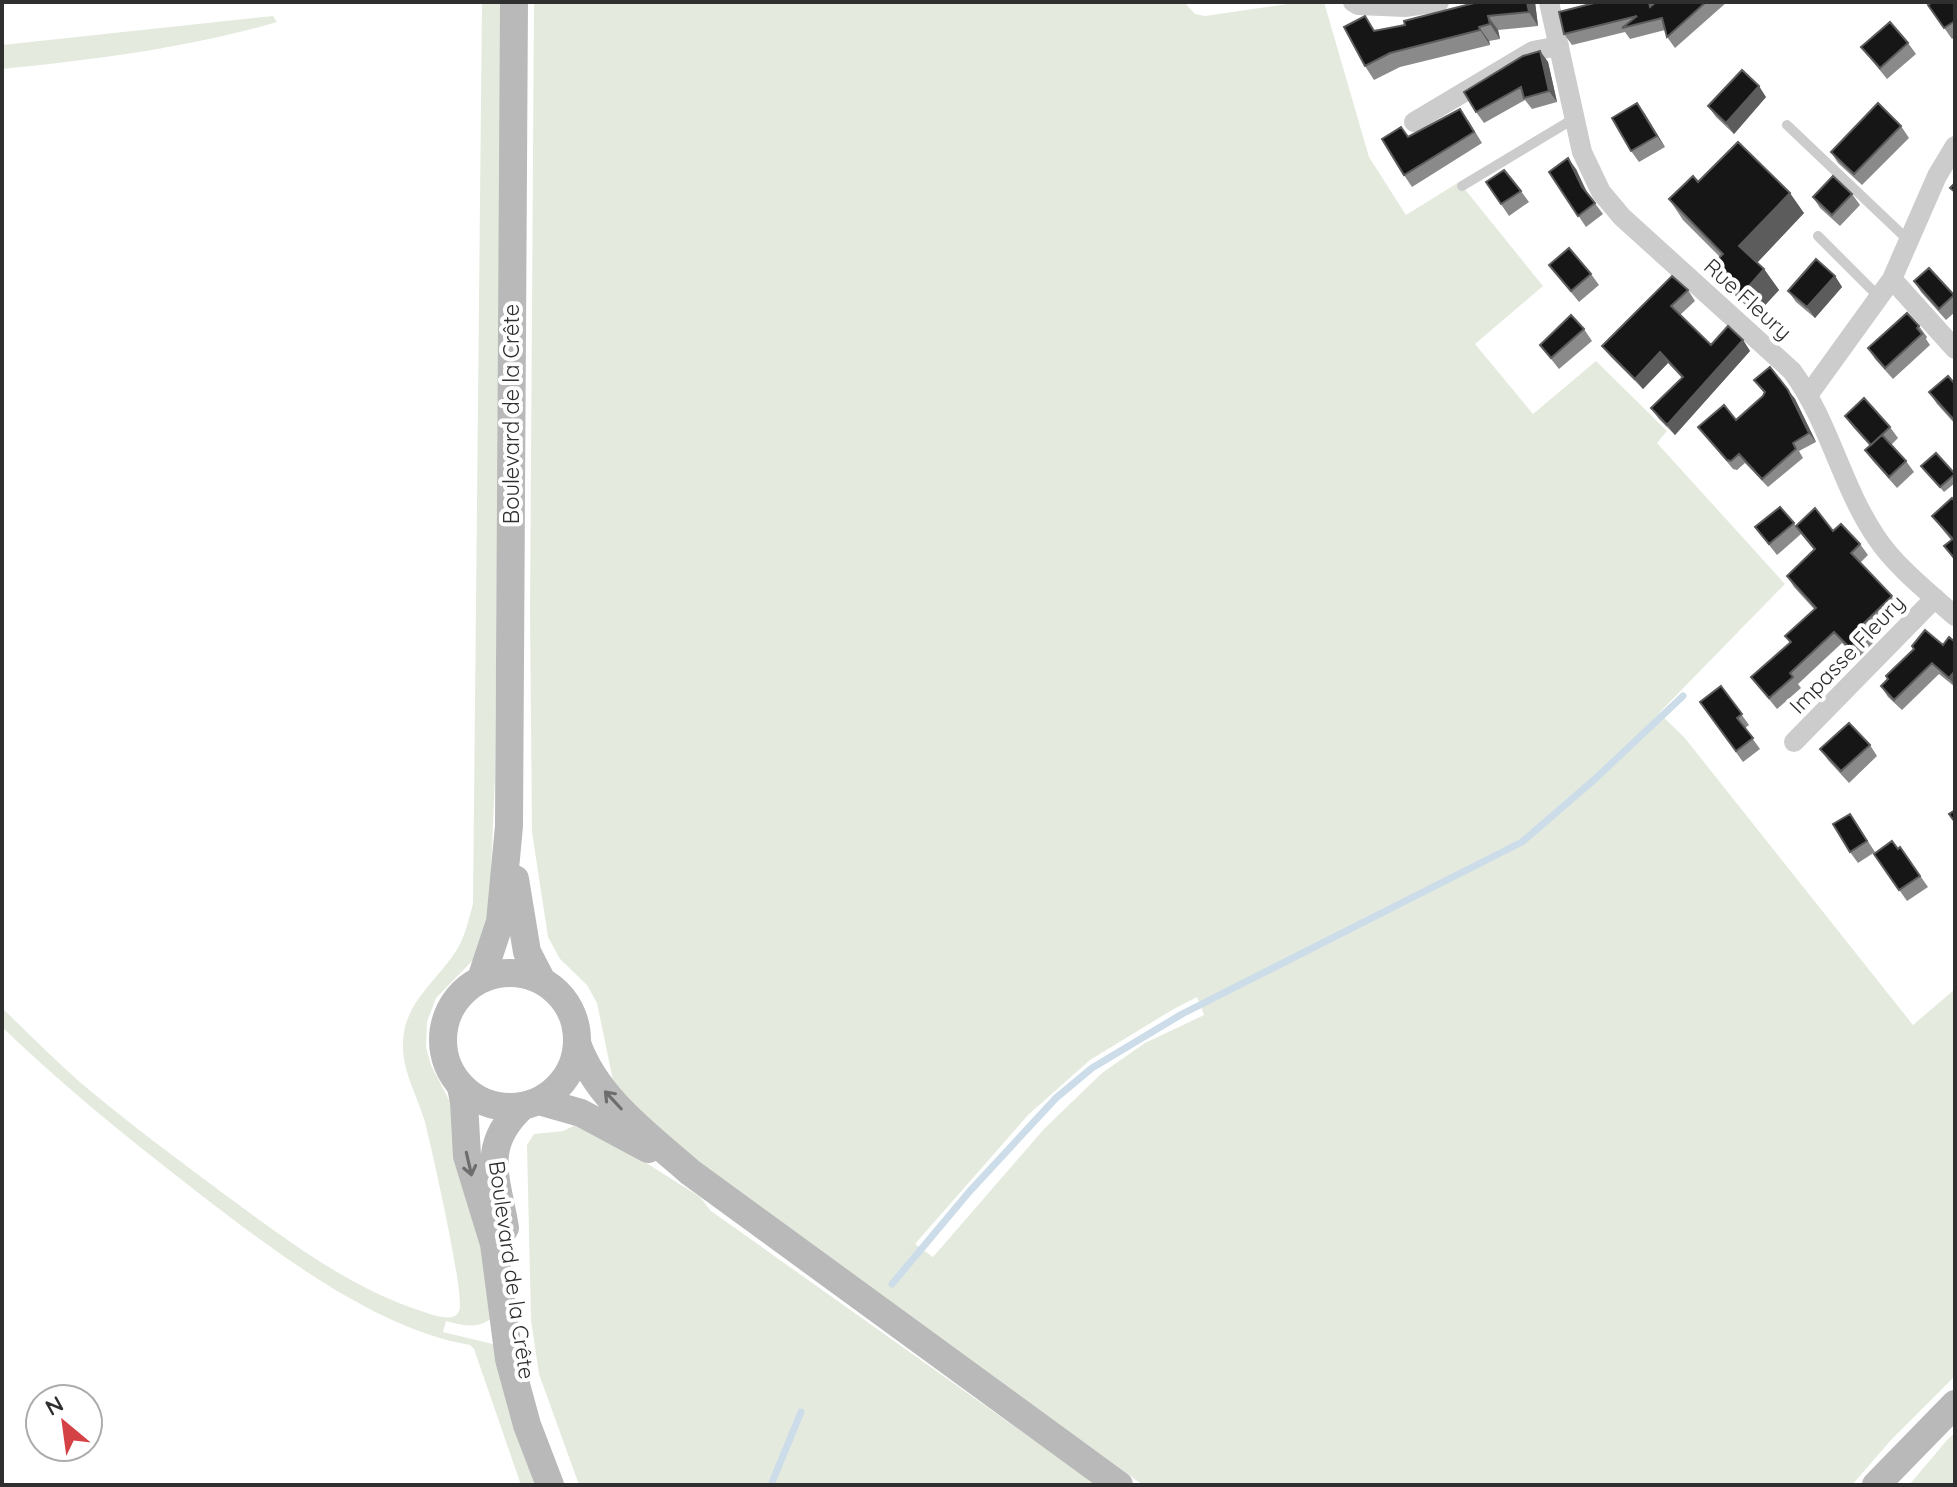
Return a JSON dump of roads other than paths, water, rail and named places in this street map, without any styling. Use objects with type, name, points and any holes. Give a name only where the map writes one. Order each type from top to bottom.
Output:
[{"type":"main road","name":"Boulevard de la Crête","points":[[481,979],[500,922],[509,826],[514,2]]},
{"type":"main road","name":"Boulevard de la Crête","points":[[509,826],[522,933],[531,963],[542,981]]},
{"type":"main road","points":[[690,1172],[581,1113],[531,1104],[496,1106],[471,1095],[461,1087],[448,1068],[442,1034],[454,1001],[481,979],[505,972],[542,981],[555,989],[572,1013],[577,1043],[602,1089],[690,1172],[1119,1485]]},
{"type":"main road","points":[[531,1104],[562,1083],[570,1071],[577,1043]]},
{"type":"main road","name":"Boulevard de la Crête","points":[[461,1087],[467,1156],[494,1244],[509,1359],[527,1425],[550,1485]]},
{"type":"main road","name":"Boulevard de la Crête","points":[[531,1104],[500,1133],[493,1163],[523,1367],[562,1485]]},
{"type":"main road","points":[[1876,1485],[1950,1409]]},
{"type":"street","points":[[1353,2],[1358,5],[1405,7],[1439,2]]},
{"type":"street","name":"Rue Fleury","points":[[1549,2],[1582,152],[1590,173],[1610,205],[1792,371],[1809,394],[1862,514],[1877,539],[1955,616]]},
{"type":"street","points":[[1414,122],[1533,51],[1559,46]]},
{"type":"street","points":[[1809,394],[1892,279],[1937,176],[1955,146]]},
{"type":"street","points":[[1892,279],[1955,349]]},
{"type":"street","name":"Impasse Fleury","points":[[1794,742],[1935,598]]},
{"type":"lane","points":[[1462,186],[1575,118]]},
{"type":"lane","points":[[1787,125],[1909,241]]},
{"type":"lane","points":[[1818,236],[1879,297]]},
{"type":"waterway","points":[[892,1284],[969,1192],[1056,1098],[1092,1068],[1182,1014],[1522,842],[1683,696]]},
{"type":"waterway","points":[[771,1485],[801,1412]]}]
